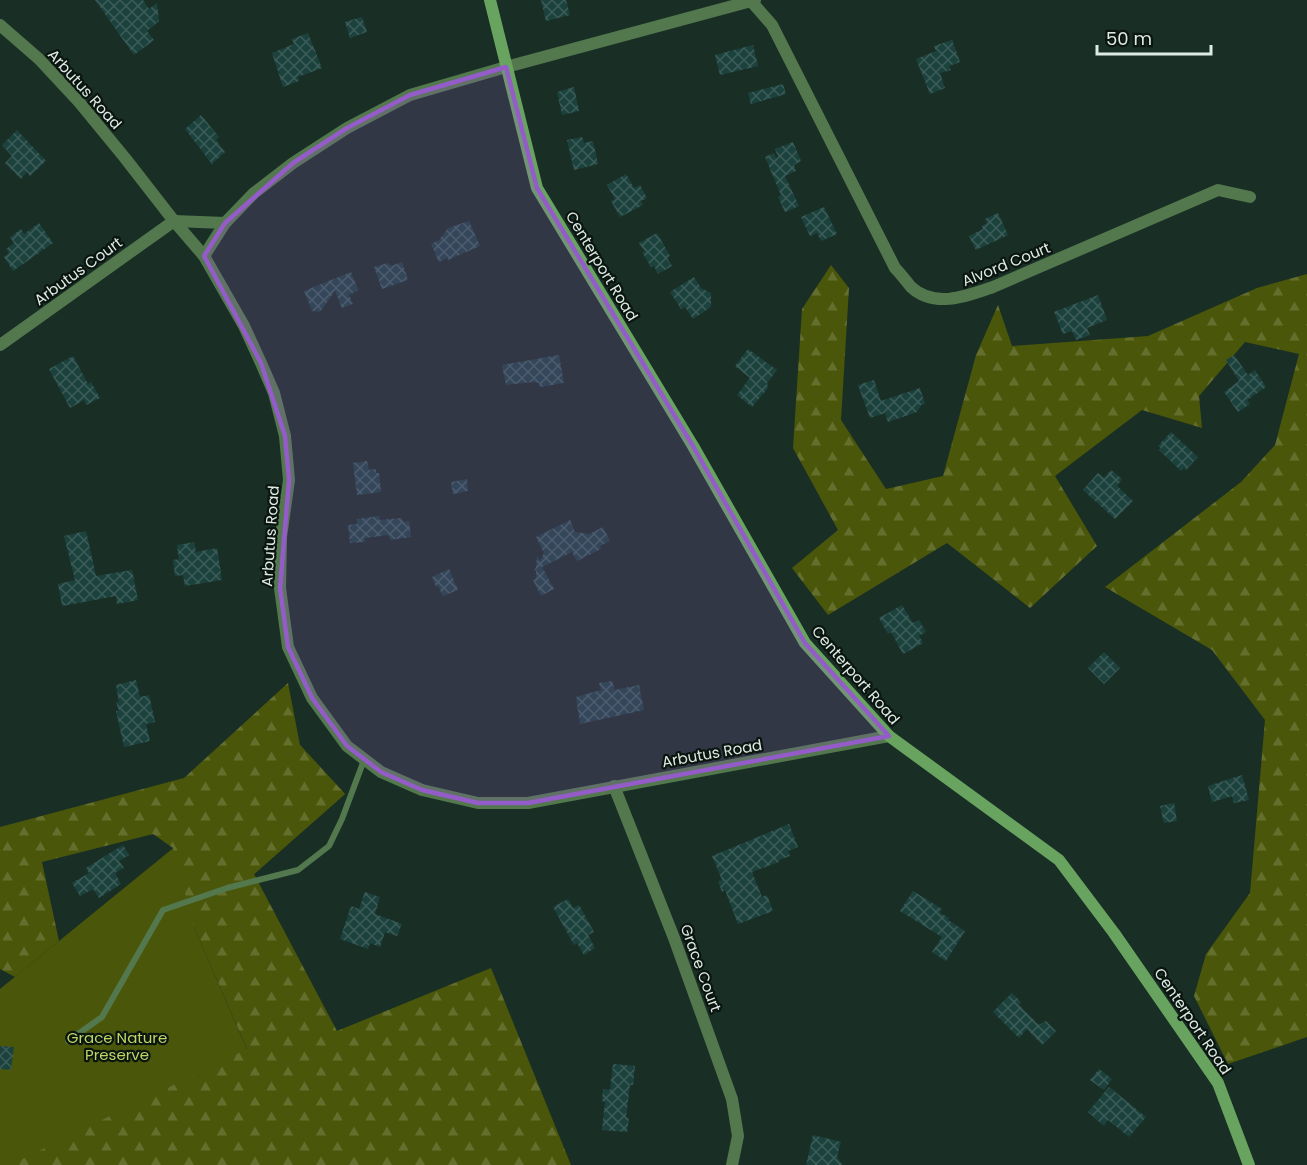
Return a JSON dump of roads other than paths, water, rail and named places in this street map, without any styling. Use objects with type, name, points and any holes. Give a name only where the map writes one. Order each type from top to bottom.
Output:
[{"type":"main road","name":"Centerport Road","points":[[490,0],[537,188],[693,446],[805,643],[889,736],[1059,860],[1114,933],[1218,1083],[1249,1165]]},
{"type":"street","points":[[204,256],[225,223],[254,193],[293,163],[347,128],[410,95],[753,1]]},
{"type":"street","name":"Alvord Court","points":[[753,1],[772,25],[896,268],[913,288],[933,298],[958,299],[993,287],[1218,190],[1250,197]]},
{"type":"street","name":"Arbutus Road","points":[[0,25],[39,59],[79,102],[125,158],[204,256],[244,326],[274,393],[285,436],[289,480],[281,537],[280,588],[288,647],[312,698],[347,746],[381,772],[422,790],[478,803],[528,802],[889,736]]},
{"type":"street","points":[[174,221],[225,223]]},
{"type":"street","name":"Arbutus Court","points":[[0,345],[174,221]]},
{"type":"street","name":"Grace Court","points":[[614,786],[674,938],[732,1100],[738,1136],[732,1165]]},
{"type":"lane","points":[[68,1041],[102,1017],[163,910],[227,888],[298,870],[329,846],[365,759]]},
{"type":"park label","name":"Grace Nature Preserve","points":[[117,1046]]}]
